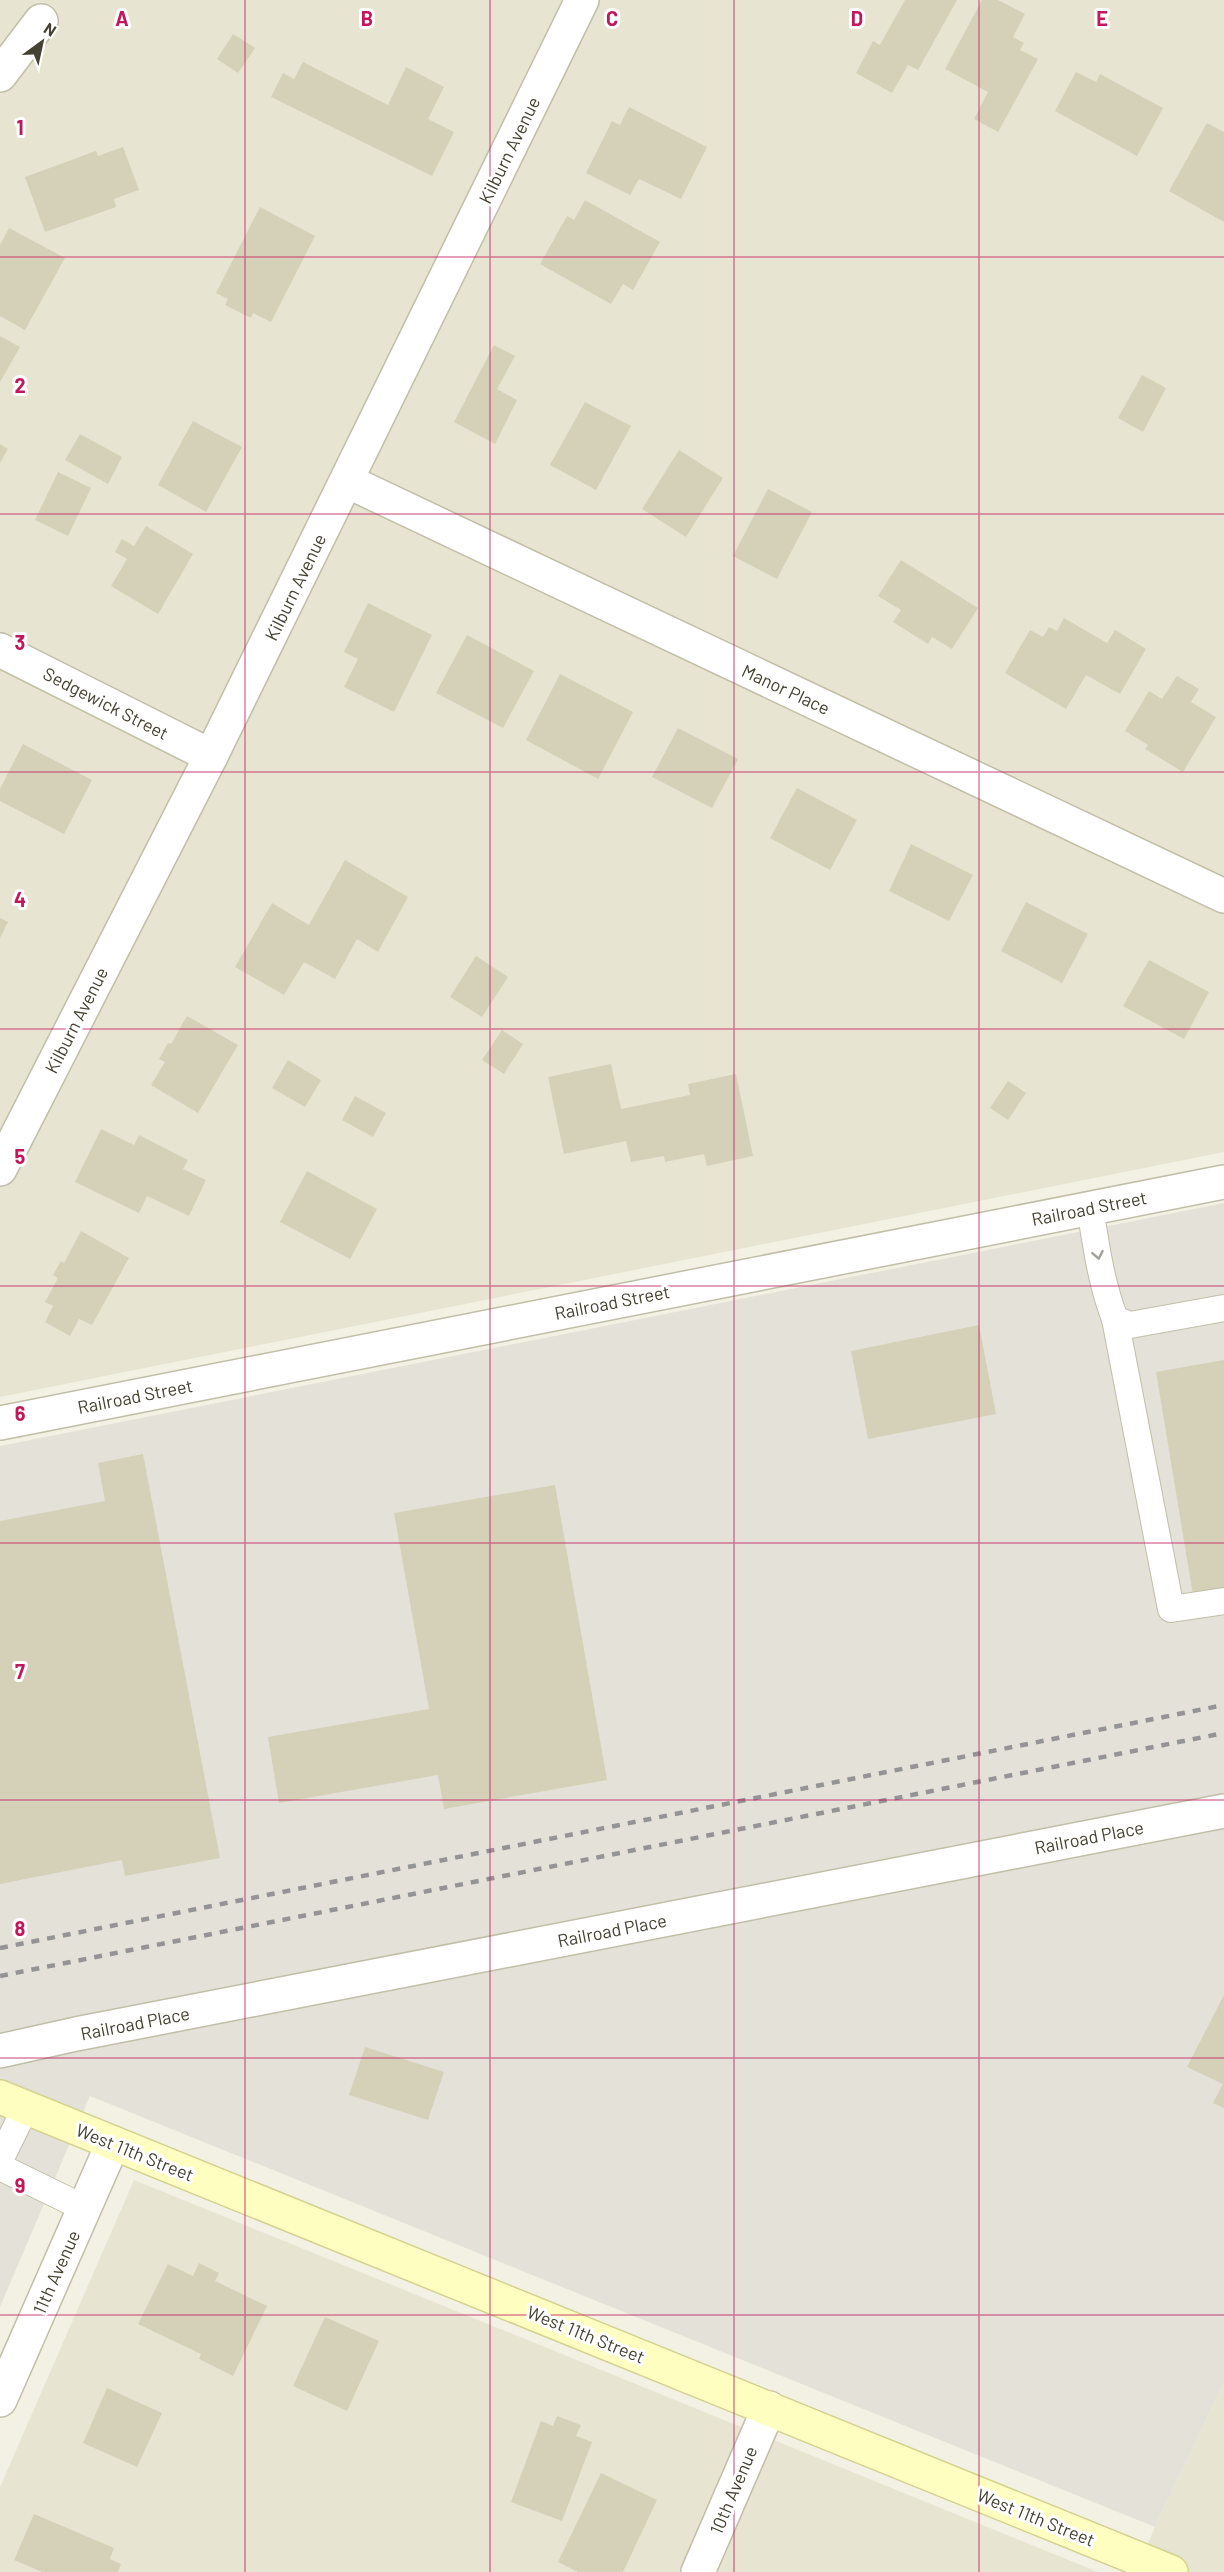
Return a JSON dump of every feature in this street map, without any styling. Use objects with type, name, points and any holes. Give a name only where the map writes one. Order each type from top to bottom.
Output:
[{"type":"street","name":"Kilburn Avenue","points":[[0,1169],[348,482],[582,0]]},
{"type":"street","points":[[0,75],[41,21]]},
{"type":"street","name":"Manor Place","points":[[348,482],[1224,896]]},
{"type":"street","name":"Sedgewick Street","points":[[0,650],[211,756]]},
{"type":"street","name":"Railroad Street","points":[[0,1423],[1224,1182]]},
{"type":"street","name":"Railroad Place","points":[[0,2051],[76,2034],[1224,1811]]},
{"type":"street","name":"West 11th Street","points":[[13,2102],[1171,2572]]},
{"type":"street","name":"11th Avenue","points":[[0,2400],[113,2143]]},
{"type":"street","name":"10th Avenue","points":[[698,2572],[769,2408]]},
{"type":"lane","points":[[1090,1208],[1172,1609],[1224,1601]]},
{"type":"lane","points":[[1112,1310],[1130,1325],[1224,1308]]},
{"type":"lane","points":[[0,2160],[13,2102]]},
{"type":"lane","points":[[0,2167],[84,2208]]},
{"type":"shaded area","points":[[0,0],[1224,0],[1224,1152],[0,1397]]},
{"type":"shaded area","points":[[1224,1203],[1224,2382],[1155,2527],[90,2096],[0,2307],[0,1446]]},
{"type":"shaded area","points":[[134,2180],[1098,2572],[0,2572],[0,2487]]},
{"type":"shaded area","points":[[1224,2382],[1224,2572],[1136,2572],[1155,2527]]},
{"type":"building","points":[[905,0],[957,0],[918,70],[908,65],[892,93],[856,73],[873,41],[880,45]]},
{"type":"building","points":[[982,0],[998,0],[1025,14],[1013,37],[1024,43],[1020,50],[1038,59],[998,132],[974,119],[988,92],[945,69]]},
{"type":"building","points":[[233,34],[255,48],[238,73],[217,59]]},
{"type":"building","points":[[303,62],[388,105],[406,67],[444,87],[428,119],[454,132],[432,176],[271,97],[283,73],[294,79]]},
{"type":"building","points":[[1076,72],[1096,82],[1100,74],[1163,108],[1137,156],[1055,111]]},
{"type":"building","points":[[629,107],[707,147],[681,199],[639,179],[630,195],[586,173],[612,121],[620,125]]},
{"type":"building","points":[[1207,123],[1224,132],[1224,222],[1169,191]]},
{"type":"building","points":[[123,147],[139,190],[114,199],[116,207],[45,232],[25,177],[96,151],[98,156]]},
{"type":"building","points":[[585,200],[660,242],[633,290],[623,284],[611,304],[540,264],[567,216],[574,220]]},
{"type":"building","points":[[260,207],[315,236],[271,322],[253,313],[251,318],[225,305],[228,299],[216,293]]},
{"type":"building","points":[[9,228],[65,258],[25,330],[0,316],[0,245]]},
{"type":"building","points":[[0,336],[20,347],[0,382]]},
{"type":"building","points":[[494,345],[515,356],[497,389],[517,400],[495,444],[454,422]]},
{"type":"building","points":[[1142,375],[1166,388],[1143,432],[1118,418]]},
{"type":"building","points":[[585,402],[631,426],[596,490],[550,465]]},
{"type":"building","points":[[193,421],[242,447],[206,512],[158,485]]},
{"type":"building","points":[[80,434],[122,457],[108,484],[65,460]]},
{"type":"building","points":[[0,444],[8,449],[0,463]]},
{"type":"building","points":[[679,450],[723,478],[686,537],[642,509]]},
{"type":"building","points":[[58,472],[91,488],[68,536],[35,520]]},
{"type":"building","points":[[768,489],[812,512],[777,579],[733,556]]},
{"type":"building","points":[[146,526],[193,554],[158,614],[111,586],[127,559],[115,552],[122,539],[134,546]]},
{"type":"building","points":[[901,560],[978,608],[952,649],[932,637],[928,644],[893,622],[901,610],[878,596]]},
{"type":"building","points":[[368,603],[432,635],[394,712],[344,687],[358,659],[344,652]]},
{"type":"building","points":[[1064,618],[1107,643],[1115,630],[1146,649],[1120,694],[1086,675],[1066,709],[1005,673],[1030,630],[1043,637],[1049,627],[1057,631]]},
{"type":"building","points":[[467,635],[534,671],[503,728],[436,693]]},
{"type":"building","points":[[560,674],[633,712],[598,779],[526,740]]},
{"type":"building","points":[[1177,676],[1199,689],[1191,702],[1216,717],[1183,772],[1145,749],[1148,745],[1125,731],[1149,691],[1162,699]]},
{"type":"building","points":[[678,728],[738,759],[712,808],[652,777]]},
{"type":"building","points":[[23,744],[92,780],[64,834],[0,801],[0,789]]},
{"type":"building","points":[[797,788],[857,820],[830,870],[770,838]]},
{"type":"building","points":[[911,844],[973,875],[949,921],[889,891]]},
{"type":"building","points":[[345,860],[408,897],[378,952],[357,939],[335,979],[304,962],[284,995],[235,967],[272,903],[309,925]]},
{"type":"building","points":[[1026,902],[1088,934],[1062,983],[1001,951]]},
{"type":"building","points":[[0,918],[8,922],[0,938]]},
{"type":"building","points":[[476,956],[508,977],[482,1017],[450,997]]},
{"type":"building","points":[[1149,960],[1209,992],[1184,1039],[1123,1006]]},
{"type":"building","points":[[187,1016],[238,1045],[198,1113],[151,1085],[165,1062],[159,1059],[168,1043],[171,1044]]},
{"type":"building","points":[[502,1030],[523,1044],[504,1074],[482,1060]]},
{"type":"building","points":[[288,1060],[321,1080],[305,1107],[272,1088]]},
{"type":"building","points":[[611,1064],[621,1109],[690,1095],[688,1084],[736,1074],[753,1156],[707,1166],[704,1154],[665,1162],[664,1156],[631,1162],[626,1141],[564,1154],[548,1077]]},
{"type":"building","points":[[1008,1081],[1026,1093],[1008,1120],[990,1108]]},
{"type":"building","points":[[355,1096],[386,1113],[373,1137],[342,1120]]},
{"type":"building","points":[[101,1129],[134,1145],[139,1135],[188,1160],[183,1169],[206,1180],[189,1216],[147,1196],[139,1213],[75,1182]]},
{"type":"building","points":[[307,1171],[377,1209],[350,1259],[280,1222]]},
{"type":"building","points":[[81,1231],[129,1258],[92,1325],[79,1319],[70,1336],[45,1322],[53,1306],[45,1302],[58,1278],[53,1275],[61,1261],[64,1263]]},
{"type":"building","points":[[979,1325],[996,1414],[868,1439],[851,1351]]},
{"type":"building","points":[[1224,1360],[1224,1590],[1193,1595],[1156,1372]]},
{"type":"building","points":[[143,1454],[220,1858],[125,1876],[122,1860],[0,1884],[0,1521],[105,1501],[98,1463]]},
{"type":"building","points":[[555,1485],[607,1780],[444,1809],[438,1775],[279,1803],[268,1737],[429,1709],[394,1513]]},
{"type":"building","points":[[1224,1995],[1224,2108],[1213,2103],[1223,2084],[1187,2067]]},
{"type":"building","points":[[365,2047],[444,2072],[428,2120],[349,2095]]},
{"type":"building","points":[[199,2263],[219,2273],[215,2281],[267,2306],[233,2376],[199,2359],[201,2354],[138,2324],[168,2264],[193,2276]]},
{"type":"building","points":[[325,2317],[379,2341],[347,2411],[293,2386]]},
{"type":"building","points":[[107,2388],[162,2413],[137,2467],[83,2443]]},
{"type":"building","points":[[557,2416],[581,2425],[576,2436],[592,2442],[562,2521],[511,2502],[541,2421],[553,2426]]},
{"type":"building","points":[[601,2473],[657,2500],[623,2572],[578,2572],[558,2562]]},
{"type":"building","points":[[34,2514],[114,2548],[110,2559],[121,2564],[118,2572],[42,2572],[14,2560]]},
{"type":"railway","points":[[0,1948],[1224,1705]]},
{"type":"railway","points":[[0,1976],[1224,1733]]}]
